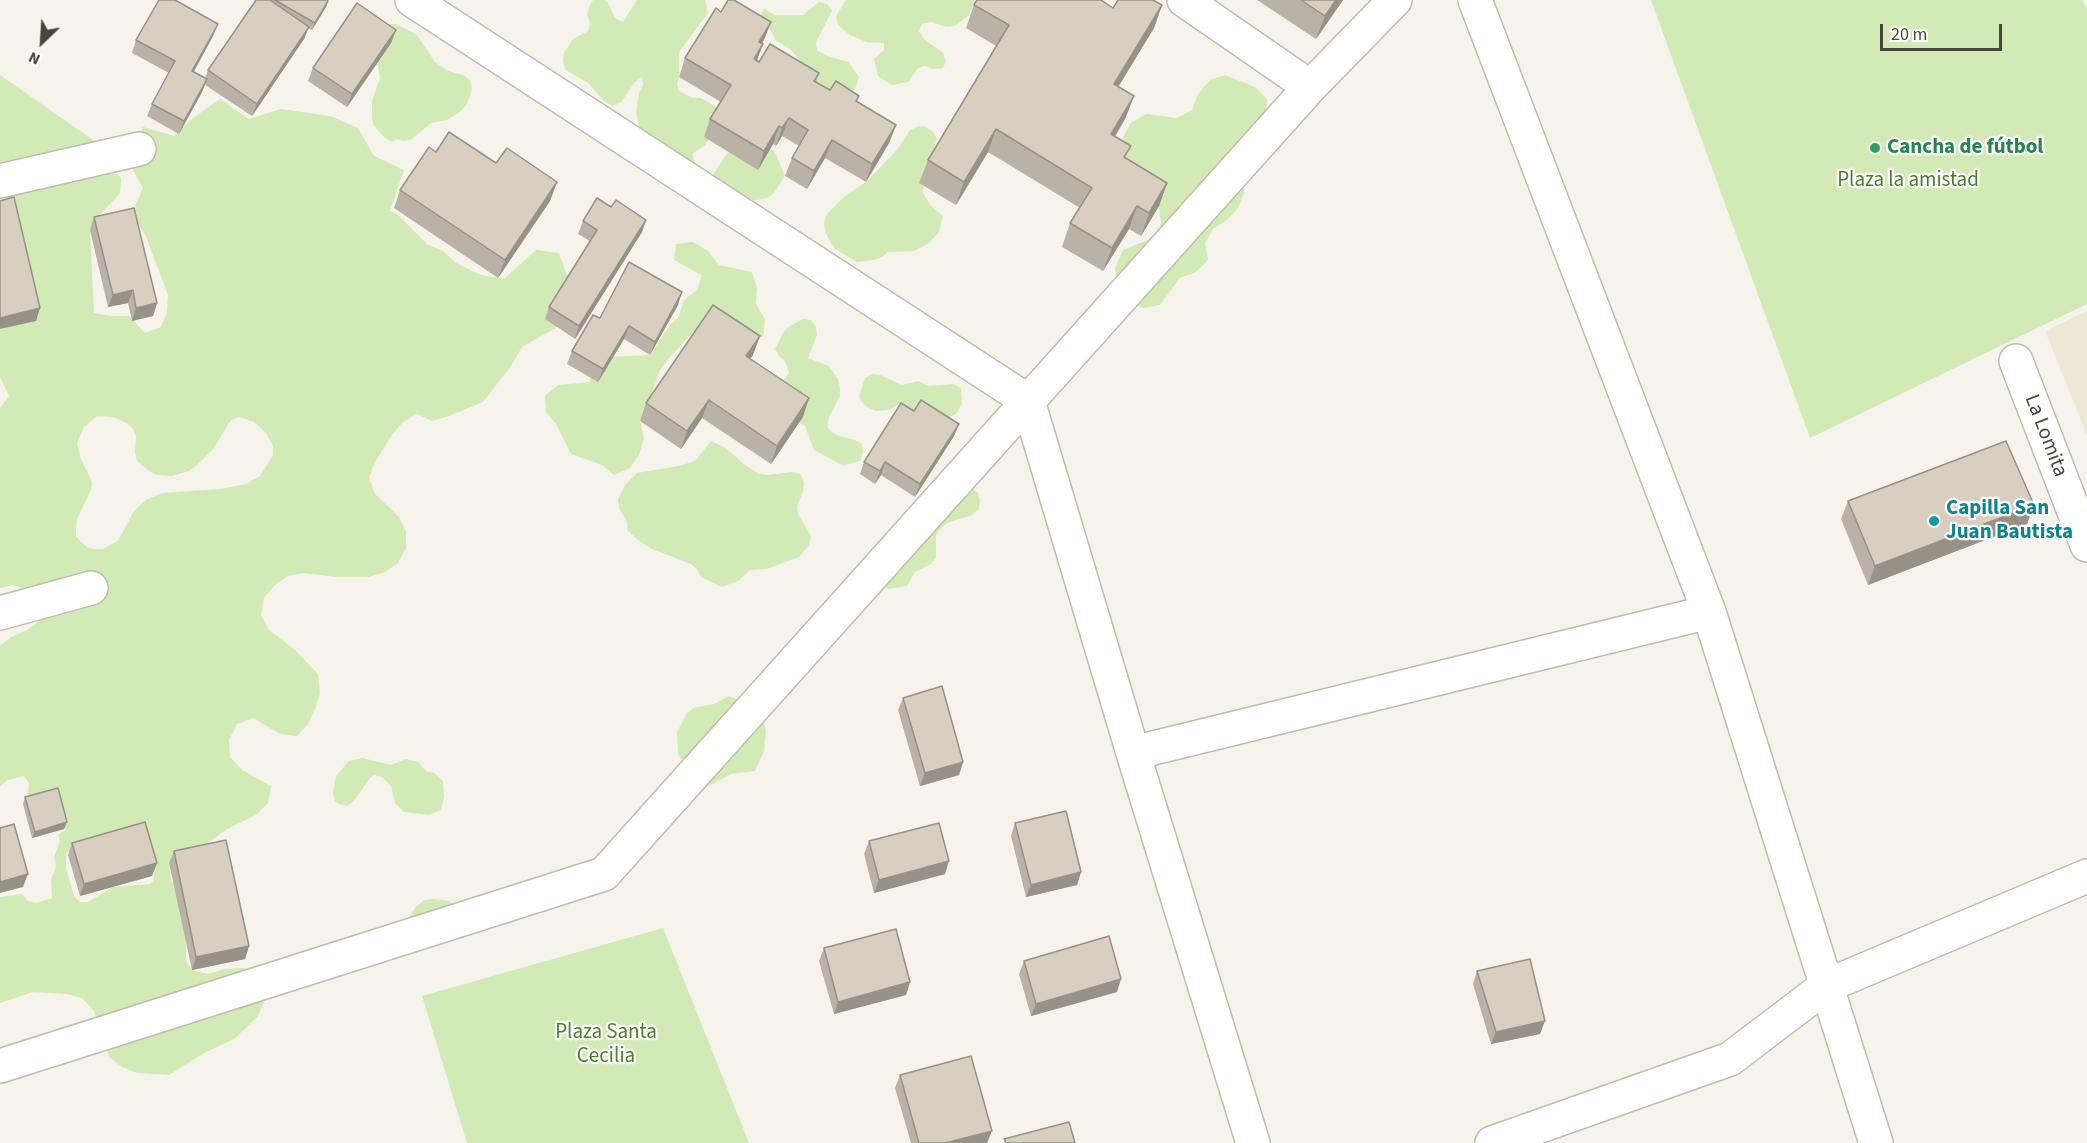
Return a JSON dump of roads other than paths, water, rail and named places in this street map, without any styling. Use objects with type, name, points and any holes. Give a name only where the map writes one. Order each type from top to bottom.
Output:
[{"type":"street","points":[[412,0],[1028,401],[1253,1143]]},
{"type":"street","points":[[1184,0],[1311,87]]},
{"type":"street","points":[[0,1066],[604,874],[1311,87],[1395,0]]},
{"type":"street","points":[[1475,0],[1709,612],[1876,1143]]},
{"type":"street","points":[[0,181],[140,149]]},
{"type":"street","name":"La Lomita","points":[[2016,361],[2087,545]]},
{"type":"street","points":[[0,613],[91,588]]},
{"type":"street","points":[[1133,753],[1709,612]]},
{"type":"street","points":[[1492,1143],[1730,1059],[1826,986],[2087,876]]},
{"type":"place","name":"Cancha de fútbol","points":[[1875,148]]},
{"type":"place","name":"Capilla San Juan Bautista","points":[[1934,521]]},
{"type":"park label","name":"Plaza la amistad","points":[[1908,181]]},
{"type":"park label","name":"Plaza Santa Cecilia","points":[[606,1045]]}]
